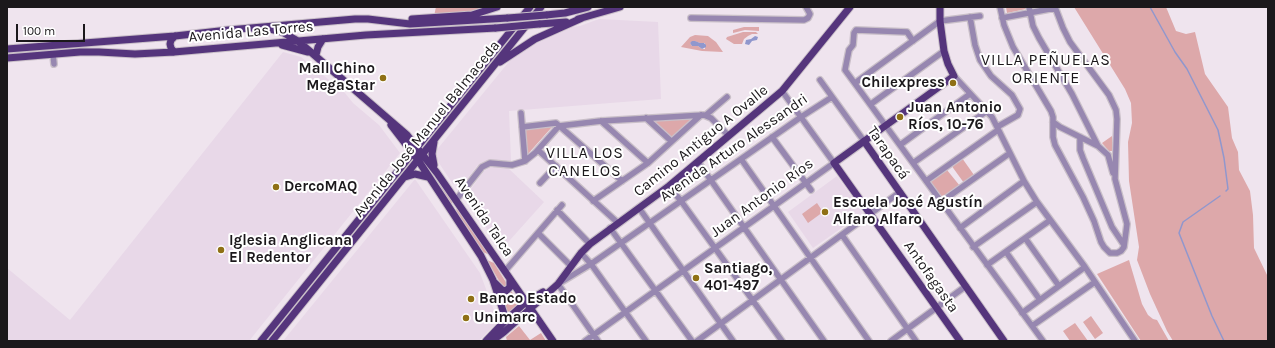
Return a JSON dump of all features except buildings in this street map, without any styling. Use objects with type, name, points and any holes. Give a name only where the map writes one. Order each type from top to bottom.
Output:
[{"type":"main road","points":[[392,23],[412,19],[472,15],[497,7]]},
{"type":"main road","name":"Avenida José Manuel Balmaceda","points":[[261,341],[530,7]]},
{"type":"main road","name":"Avenida José Manuel Balmaceda","points":[[272,341],[541,7]]},
{"type":"main road","name":"Avenida Las Torres","points":[[7,49],[175,36],[355,19],[410,24],[508,18],[569,13],[588,7]]},
{"type":"main road","points":[[494,66],[535,39],[582,18],[620,7]]},
{"type":"main road","name":"Camino Antiguo A Ovalle","points":[[555,286],[590,244],[669,186],[782,91],[850,7]]},
{"type":"main road","points":[[940,7],[940,21],[944,51],[954,76]]},
{"type":"main road","name":"Avenida Las Torres","points":[[7,58],[80,52],[135,54],[174,52],[323,39],[496,28],[563,22],[582,18]]},
{"type":"main road","name":"Avenida Talca","points":[[261,28],[282,32],[298,41],[407,135],[415,150],[418,160],[428,177],[481,256],[493,280],[506,320]]},
{"type":"main road","points":[[174,52],[170,48],[170,44],[171,40],[175,36]]},
{"type":"main road","points":[[270,43],[293,47],[316,55],[318,47],[323,39]]},
{"type":"main road","name":"Juan Antonio Ríos","points":[[834,163],[954,76]]},
{"type":"main road","name":"Avenida Talca","points":[[384,115],[405,143],[423,154],[553,341]]},
{"type":"main road","points":[[407,135],[416,138],[428,135]]},
{"type":"main road","points":[[435,138],[432,146],[432,154],[437,173]]},
{"type":"main road","name":"Tarapacá","points":[[864,141],[1004,341]]},
{"type":"main road","points":[[405,143],[405,161]]},
{"type":"main road","name":"Antofagasta","points":[[834,163],[960,341]]},
{"type":"main road","points":[[402,180],[408,175],[415,174],[428,177]]},
{"type":"main road","points":[[452,213],[456,200]]},
{"type":"main road","points":[[493,280],[504,291],[509,288],[510,279]]},
{"type":"main road","name":"Avenida Arturo Alessandri","points":[[500,331],[506,320],[555,286]]},
{"type":"main road","name":"Avenida Arturo Alessandri","points":[[486,341],[500,331],[528,305]]},
{"type":"main road","points":[[495,340],[500,331]]},
{"type":"main road","points":[[500,331],[505,341]]},
{"type":"street","points":[[691,18],[804,20],[808,19],[810,14],[806,7]]},
{"type":"street","points":[[1000,7],[1002,18],[1015,51],[1051,111],[1053,122],[1052,133],[1055,146],[1086,203],[1100,242],[1110,253],[1115,254],[1123,249],[1127,224],[1108,155],[1098,146],[1053,122]]},
{"type":"street","points":[[1002,18],[1029,10],[1055,7],[1070,42],[1114,102],[1117,119],[1115,179]]},
{"type":"street","points":[[1029,10],[1039,38],[1072,94],[1098,146]]},
{"type":"street","points":[[855,83],[940,21],[980,16]]},
{"type":"street","points":[[926,181],[997,128],[1018,115],[1020,109],[1012,95],[991,76],[980,60],[975,45],[970,17]]},
{"type":"street","points":[[913,41],[906,32],[855,31],[853,34],[853,45],[849,50],[845,70],[1043,341]]},
{"type":"street","points":[[871,104],[944,51]]},
{"type":"street","points":[[53,54],[54,64]]},
{"type":"street","points":[[954,76],[992,117],[1024,181],[1037,202],[1085,267],[1135,341]]},
{"type":"street","name":"Tarapacá","points":[[820,80],[864,141]]},
{"type":"street","name":"Antofagasta","points":[[782,91],[834,163]]},
{"type":"street","points":[[900,145],[970,94]]},
{"type":"street","points":[[593,201],[648,163],[671,141],[727,97]]},
{"type":"street","name":"Avenida Arturo Alessandri","points":[[555,286],[591,264],[772,137],[832,97]]},
{"type":"street","points":[[913,163],[987,110]]},
{"type":"street","points":[[521,113],[525,161]]},
{"type":"street","points":[[456,200],[480,169],[485,165],[493,163],[512,165],[525,161],[538,150],[559,126],[601,121],[704,115],[711,118],[729,136]]},
{"type":"street","points":[[646,118],[671,141]]},
{"type":"street","points":[[601,121],[648,163]]},
{"type":"street","points":[[522,127],[556,123],[622,181]]},
{"type":"street","points":[[772,137],[805,184],[811,190]]},
{"type":"street","points":[[1080,137],[1080,150],[1083,158],[1112,226],[1124,245]]},
{"type":"street","points":[[538,150],[618,223]]},
{"type":"street","points":[[941,202],[1010,153]]},
{"type":"street","points":[[1108,155],[1116,154]]},
{"type":"street","points":[[741,159],[869,341]]},
{"type":"street","points":[[698,162],[824,341]]},
{"type":"street","name":"Juan Antonio Ríos","points":[[585,341],[834,163]]},
{"type":"street","points":[[540,183],[556,166]]},
{"type":"street","points":[[960,228],[1024,181]]},
{"type":"street","points":[[669,186],[682,201],[782,341]]},
{"type":"street","points":[[697,341],[900,192]]},
{"type":"street","points":[[973,247],[1037,202]]},
{"type":"street","points":[[505,271],[562,205]]},
{"type":"street","points":[[640,208],[733,341]]},
{"type":"street","points":[[557,210],[590,244]]},
{"type":"street","points":[[987,265],[1049,220]]},
{"type":"street","points":[[610,228],[620,244],[692,341]]},
{"type":"street","points":[[538,233],[571,266]]},
{"type":"street","points":[[842,235],[916,341]]},
{"type":"street","points":[[1025,238],[1059,286]]},
{"type":"street","points":[[1006,252],[1040,300]]},
{"type":"street","points":[[581,253],[591,264],[646,341]]},
{"type":"street","points":[[1022,313],[1085,267]]},
{"type":"street","points":[[1032,326],[1095,282]]},
{"type":"street","points":[[555,286],[598,341]]},
{"type":"street","points":[[891,341],[966,286]]},
{"type":"shaded area","points":[[436,7],[473,7],[482,9],[467,13],[434,16]]},
{"type":"shaded area","points":[[1006,7],[1025,7],[1026,9],[1007,13]]},
{"type":"shaded area","points":[[1074,7],[1166,7],[1176,31],[1186,34],[1195,32],[1205,74],[1228,107],[1232,138],[1238,152],[1239,170],[1250,191],[1253,215],[1254,248],[1268,277],[1268,341],[1173,341],[1167,331],[1150,294],[1137,260],[1139,247],[1129,181],[1128,142],[1132,123],[1131,103],[1125,89]]},
{"type":"shaded area","points":[[599,19],[658,22],[661,99],[509,111],[511,161],[492,160],[484,162],[477,166],[461,187],[453,184],[435,157],[435,152],[512,58],[563,28],[580,26]]},
{"type":"shaded area","points":[[744,27],[759,27],[759,31],[745,30],[733,33],[733,30]]},
{"type":"shaded area","points":[[743,32],[756,32],[758,34],[748,36],[744,39],[742,44],[734,44],[726,39],[727,37]]},
{"type":"shaded area","points":[[695,35],[708,36],[716,42],[723,52],[702,51],[681,47],[690,37]],"holes":[[[694,41],[705,43],[705,49],[698,46],[692,46],[690,43]]]},
{"type":"shaded area","points":[[283,52],[301,57],[345,93],[353,103],[379,125],[400,153],[249,341],[7,341],[7,268],[70,320]]},
{"type":"shaded area","points":[[693,118],[672,137],[669,137],[651,121]]},
{"type":"shaded area","points":[[552,127],[527,155],[525,131],[527,129]]},
{"type":"shaded area","points":[[1112,136],[1113,151],[1109,151],[1102,143]]},
{"type":"shaded area","points":[[962,158],[974,175],[964,183],[951,165]]},
{"type":"shaded area","points":[[426,163],[453,200],[451,205],[425,166]]},
{"type":"shaded area","points":[[494,167],[508,168],[544,202],[501,250],[465,197],[484,171]]},
{"type":"shaded area","points":[[947,170],[960,186],[942,199],[930,181]]},
{"type":"shaded area","name":"Escuela José Agustín Alfaro Alfaro","points":[[837,176],[863,213],[813,248],[788,212]]},
{"type":"shaded area","points":[[415,179],[480,273],[498,321],[479,341],[283,341]]},
{"type":"shaded area","points":[[817,203],[823,212],[808,223],[802,214]]},
{"type":"shaded area","points":[[457,206],[492,256],[483,252],[456,212]]},
{"type":"shaded area","points":[[487,260],[494,263],[507,284],[506,288],[502,286]]},
{"type":"shaded area","points":[[1129,260],[1142,304],[1148,315],[1157,320],[1169,341],[1141,341],[1097,274]]},
{"type":"shaded area","points":[[511,291],[518,299],[517,305],[510,312],[506,311],[500,294],[509,294]]},
{"type":"shaded area","points":[[1091,316],[1103,333],[1095,339],[1083,322]]},
{"type":"shaded area","points":[[1075,323],[1088,341],[1070,341],[1063,331]]},
{"type":"shaded area","points":[[519,326],[530,340],[541,333],[546,341],[507,341],[506,337]]},
{"type":"water","points":[[755,36],[758,37],[757,40],[752,41],[749,45],[745,44],[746,40]]},
{"type":"water","points":[[692,41],[704,43],[706,47],[702,49],[698,46],[692,46],[690,43]]},
{"type":"waterway","points":[[1150,7],[1175,52],[1187,69],[1218,130],[1224,158],[1228,189],[1226,191]]},
{"type":"waterway","points":[[1220,196],[1183,222],[1179,233],[1212,316],[1224,341]]},
{"type":"place","name":"Mall Chino MegaStar","points":[[383,78]]},
{"type":"place","name":"Chilexpress","points":[[953,83]]},
{"type":"place","name":"Juan Antonio Ríos, 10-76","points":[[900,117]]},
{"type":"place","name":"DercoMAQ","points":[[276,187]]},
{"type":"place","name":"Escuela José Agustín Alfaro Alfaro","points":[[825,212]]},
{"type":"place","name":"Iglesia Anglicana El Redentor","points":[[221,250]]},
{"type":"place","name":"Santiago, 401-497","points":[[696,278]]},
{"type":"place","name":"Banco Estado","points":[[471,299]]},
{"type":"place","name":"Unimarc","points":[[466,318]]},
{"type":"district","name":"VILLA PEÑUELAS ORIENTE","points":[[1046,69]]},
{"type":"district","name":"VILLA LOS CANELOS","points":[[585,162]]}]
